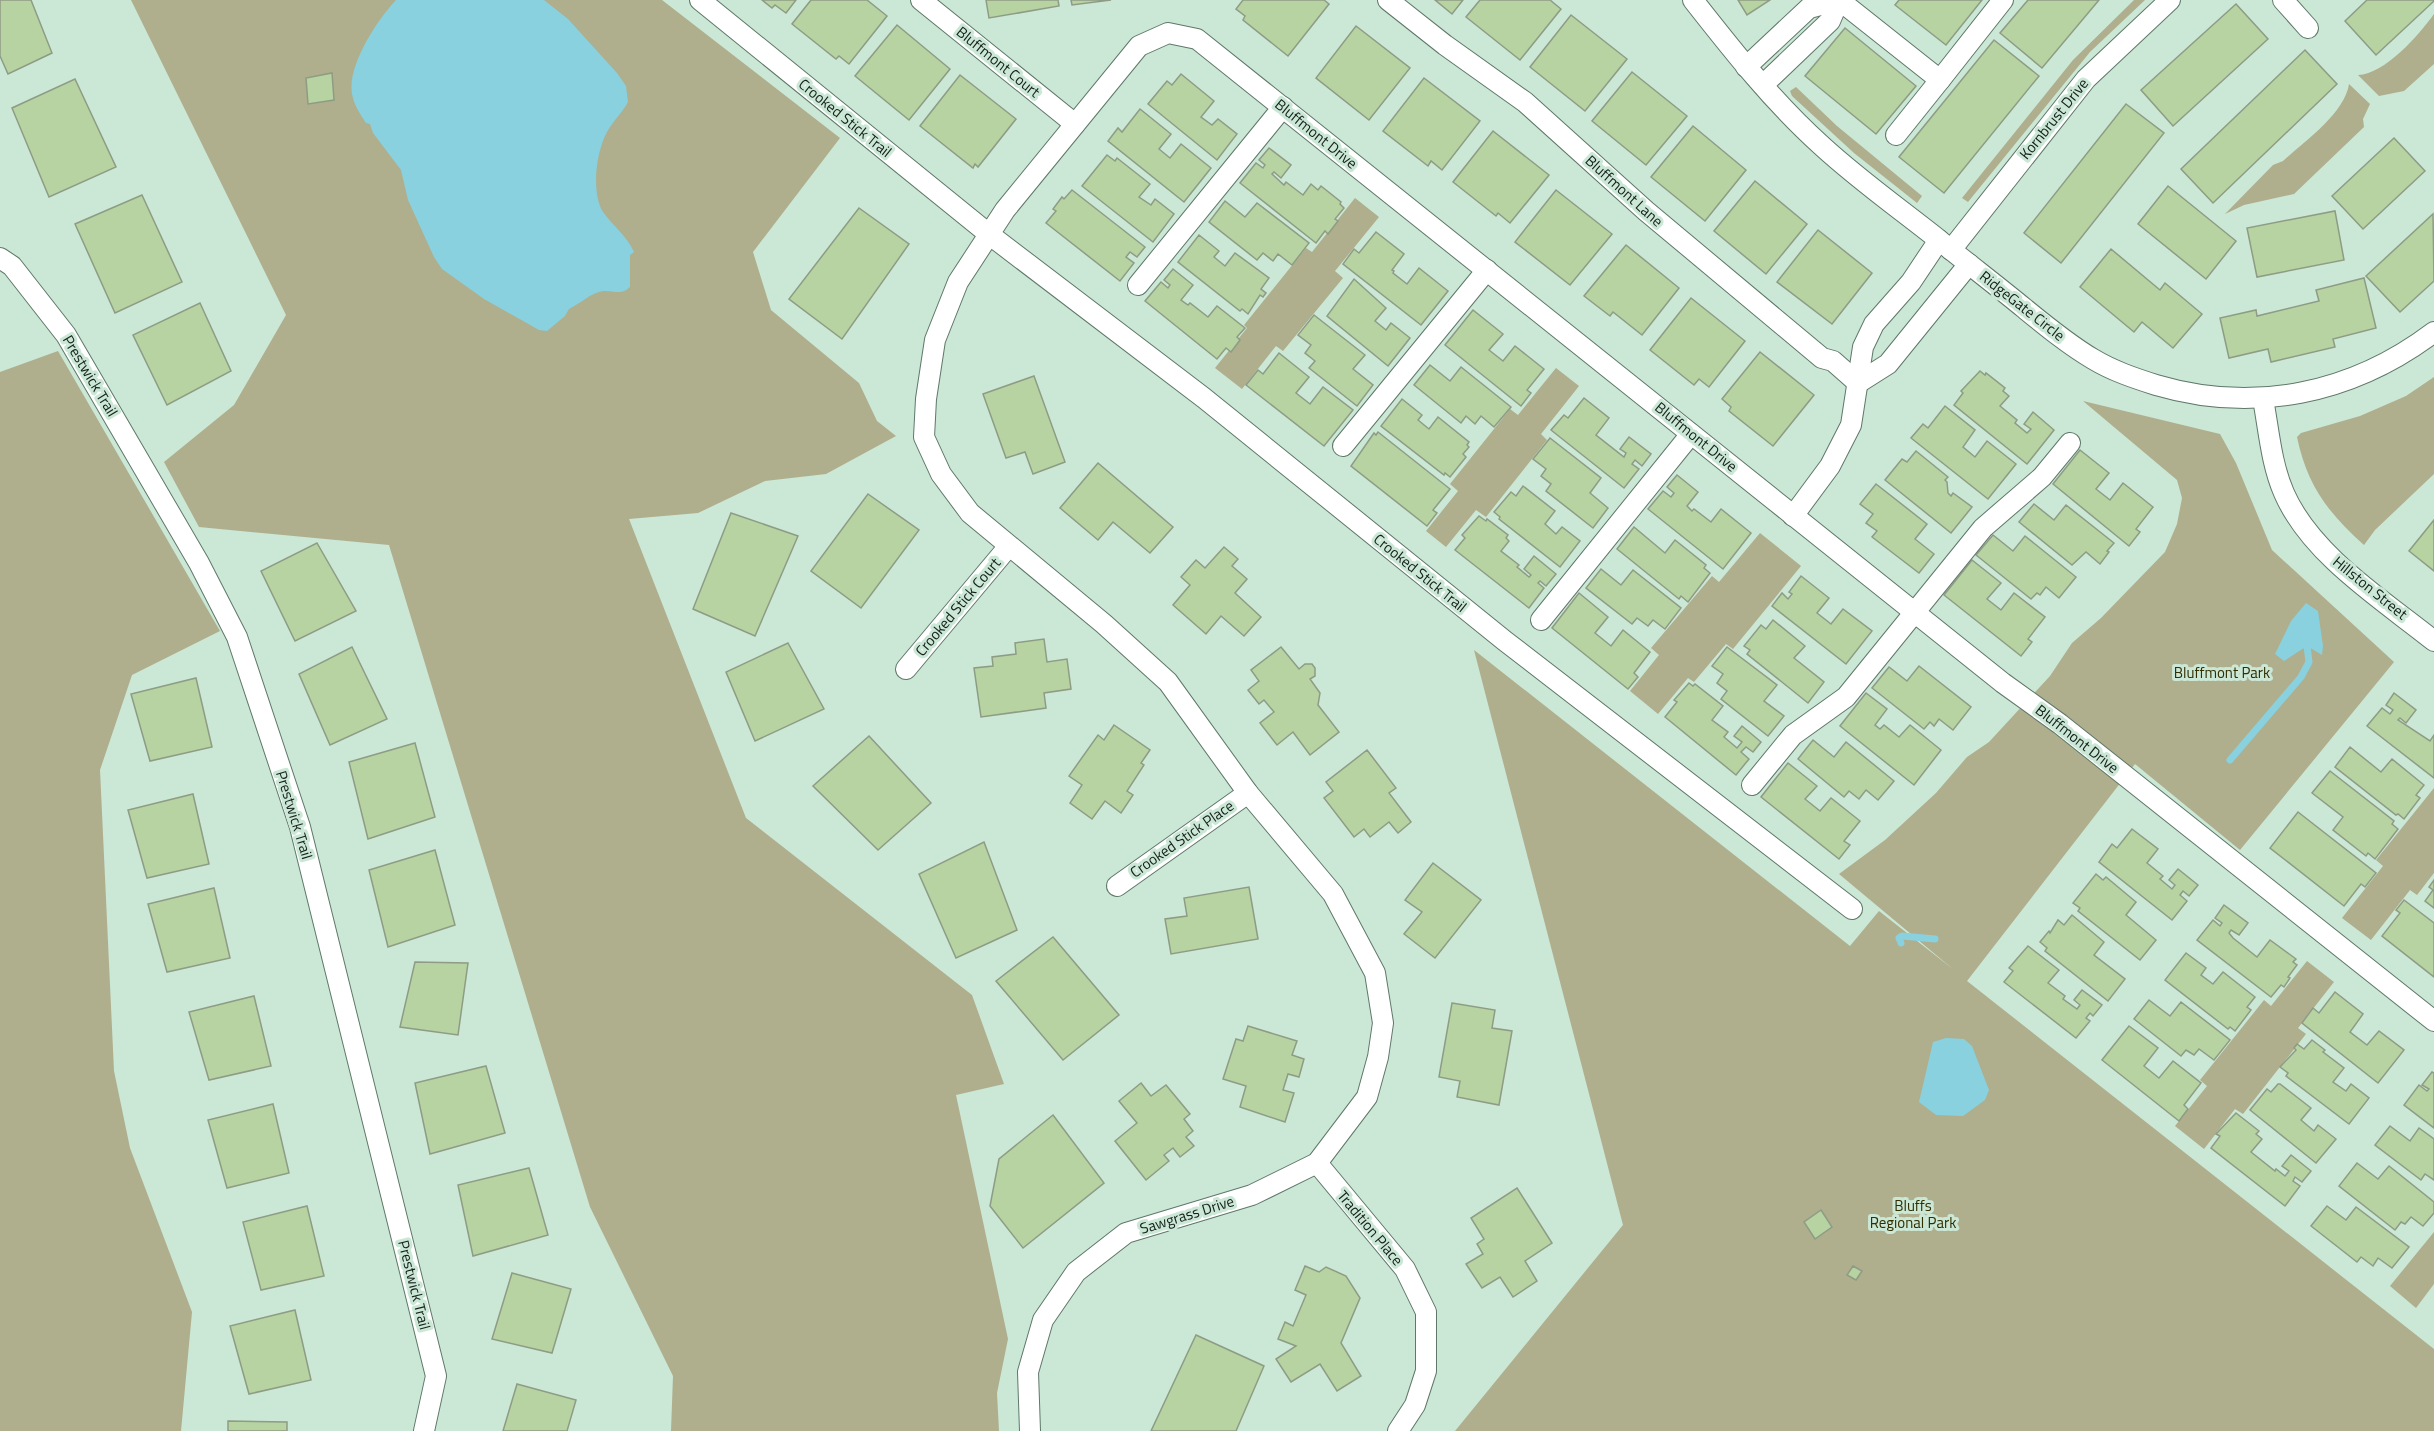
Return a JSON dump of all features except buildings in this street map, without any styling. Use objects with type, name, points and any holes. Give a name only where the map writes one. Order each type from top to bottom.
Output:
[{"type":"street","name":"Crooked Stick Trail","points":[[700,0],[990,235],[1204,398],[1505,641],[1852,909]]},
{"type":"street","name":"Bluffmont Court","points":[[921,0],[1075,124]]},
{"type":"street","name":"Bluffmont Lane","points":[[1388,0],[1445,45],[1525,102],[1646,211],[1822,358],[1833,361],[1858,383]]},
{"type":"street","name":"RidgeGate Circle","points":[[1694,0],[1746,68],[1821,146],[2050,329],[2085,353],[2130,377],[2187,394],[2236,399],[2263,399],[2305,393],[2347,381],[2415,347],[2434,332]]},
{"type":"street","points":[[1746,68],[1809,8],[1839,0]]},
{"type":"street","points":[[1839,0],[1940,80]]},
{"type":"street","points":[[1763,85],[1830,21],[1839,0]]},
{"type":"street","points":[[1896,135],[2003,0]]},
{"type":"street","name":"Kornbrust Drive","points":[[1793,516],[1830,466],[1851,425],[1863,347],[1875,324],[2086,79],[2170,0]]},
{"type":"street","points":[[2283,0],[2308,28]]},
{"type":"street","name":"Bluffmont Drive","points":[[990,235],[1005,210],[1138,46],[1168,33],[1197,39],[2003,683],[2070,732],[2434,1021]]},
{"type":"street","points":[[1138,285],[1283,107]]},
{"type":"street","points":[[990,235],[958,282],[935,340],[926,399],[924,437],[941,474],[970,513],[1104,624],[1168,682],[1248,793]]},
{"type":"street","name":"Prestwick Trail","points":[[0,258],[12,266],[66,335],[199,563],[237,637],[300,827],[436,1376],[424,1431]]},
{"type":"street","points":[[1858,383],[1888,364],[1968,264]]},
{"type":"street","points":[[1343,446],[1487,270]]},
{"type":"street","name":"Hillston Street","points":[[2263,399],[2270,449],[2285,494],[2306,528],[2336,562],[2434,641]]},
{"type":"street","points":[[1541,620],[1691,434]]},
{"type":"street","points":[[1752,785],[1793,735],[1846,697],[1983,528],[2042,477],[2070,443]]},
{"type":"street","name":"Crooked Stick Court","points":[[906,669],[1009,546]]},
{"type":"street","name":"Crooked Stick Place","points":[[1117,886],[1248,793]]},
{"type":"street","name":"Sawgrass Drive","points":[[1029,1431],[1028,1372],[1043,1320],[1076,1272],[1126,1233],[1252,1195],[1317,1163],[1366,1097],[1378,1058],[1383,1023],[1375,973],[1333,894],[1248,793]]},
{"type":"street","name":"Tradition Place","points":[[1317,1163],[1405,1269],[1426,1312],[1426,1371],[1415,1406],[1398,1431]]},
{"type":"green space","points":[[131,0],[662,0],[840,138],[753,252],[771,310],[859,383],[877,421],[896,436],[826,474],[765,481],[698,513],[629,519],[746,818],[972,995],[1004,1084],[956,1095],[1008,1339],[997,1393],[999,1431],[671,1431],[673,1376],[590,1207],[389,545],[199,527],[164,462],[234,405],[286,315]]},
{"type":"green space","points":[[2134,0],[2145,0],[2090,52],[1968,202],[1962,198],[2073,60]]},
{"type":"green space","points":[[2434,14],[2434,64],[2404,91],[2379,96],[2358,75],[2368,73],[2390,61],[2420,32]]},
{"type":"green space","points":[[2349,84],[2370,104],[2363,119],[2364,127],[2294,194],[2244,205],[2225,214],[2273,165],[2283,161],[2332,116],[2346,95]]},
{"type":"green space","points":[[1796,87],[1837,126],[1922,196],[1917,203],[1854,153],[1792,96],[1790,91]]},
{"type":"green space","points":[[1355,198],[1379,217],[1335,271],[1343,278],[1283,351],[1276,346],[1242,389],[1215,368],[1247,328],[1244,325],[1306,248],[1312,252]]},
{"type":"green space","points":[[58,351],[220,631],[132,675],[100,770],[114,1071],[130,1148],[192,1312],[181,1431],[0,1431],[0,372]]},
{"type":"green space","points":[[1556,368],[1579,386],[1541,434],[1547,440],[1486,517],[1476,510],[1446,547],[1426,531],[1458,491],[1450,484],[1510,409],[1518,415]]},
{"type":"green space","points":[[2434,377],[2434,474],[2375,530],[2364,545],[2340,521],[2321,497],[2307,470],[2297,437],[2301,433],[2360,416],[2406,396]]},
{"type":"green space","points":[[2083,401],[2220,434],[2236,463],[2272,550],[2394,662],[2240,850],[2135,764],[1967,981],[2434,1349],[2434,1431],[1455,1431],[1623,1225],[1474,650],[1850,946],[1879,911],[1954,970],[1839,874],[1885,840],[1936,793],[1967,757],[1989,742],[2050,676],[2072,643],[2101,618],[2165,552],[2177,524],[2182,498],[2177,480]]},
{"type":"green space","points":[[1760,533],[1801,566],[1733,649],[1726,644],[1694,682],[1688,678],[1658,714],[1630,691],[1659,655],[1651,648],[1712,576],[1719,582]]},
{"type":"green space","points":[[2434,788],[2434,873],[2417,895],[2410,890],[2371,940],[2342,918],[2383,866],[2376,860]]},
{"type":"green space","points":[[2307,961],[2334,982],[2298,1028],[2306,1034],[2243,1114],[2235,1109],[2204,1149],[2175,1126],[2207,1086],[2200,1080],[2264,1000],[2271,1006]]},
{"type":"green space","points":[[2434,1232],[2434,1284],[2416,1308],[2390,1286]]},
{"type":"water","points":[[396,0],[544,0],[568,19],[617,73],[626,86],[628,102],[603,140],[596,183],[599,204],[603,212],[628,241],[634,252],[630,255],[630,287],[627,290],[603,291],[594,294],[569,309],[565,316],[547,331],[539,330],[484,299],[442,269],[434,257],[408,200],[401,170],[373,133],[370,124],[366,123],[352,94],[354,70],[365,44],[380,19]]},
{"type":"water","points":[[2306,603],[2318,611],[2323,646],[2322,655],[2307,646],[2284,661],[2275,654],[2291,621]]},
{"type":"water","points":[[1946,1038],[1964,1039],[1972,1046],[1989,1090],[1985,1100],[1963,1116],[1936,1115],[1919,1102],[1933,1042]]},
{"type":"waterway","points":[[2230,760],[2301,677],[2309,662],[2307,646]]},
{"type":"waterway","points":[[1901,943],[1899,938],[1902,936],[1935,939]]},
{"type":"park label","name":"Bluffmont Park","points":[[2222,673]]},
{"type":"park label","name":"Bluffs Regional Park","points":[[1913,1214]]}]
